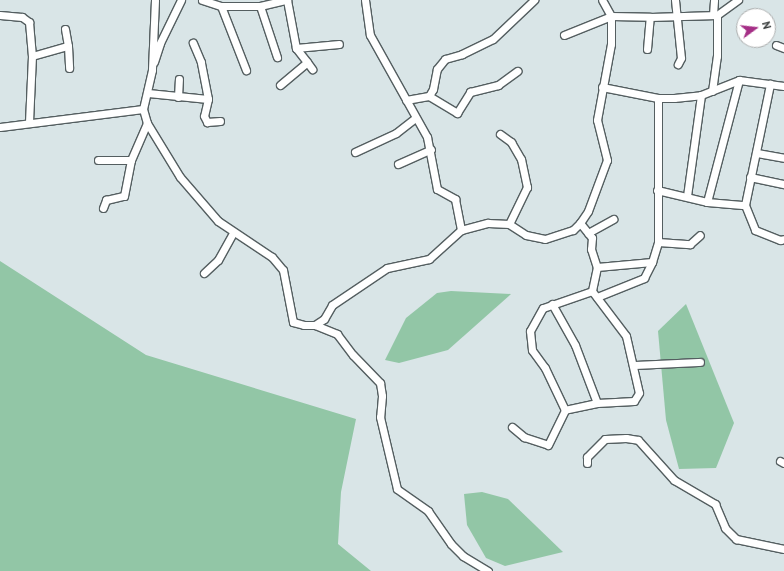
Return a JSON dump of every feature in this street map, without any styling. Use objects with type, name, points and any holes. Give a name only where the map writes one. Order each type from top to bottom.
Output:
[{"type":"street","points":[[152,70],[155,0]]},
{"type":"street","points":[[181,0],[160,43],[152,70],[148,93],[142,109],[147,123],[180,177],[218,221],[233,233],[272,257],[283,270],[293,322],[315,325],[337,334],[353,355],[380,383],[382,396],[380,417],[397,489],[428,511],[451,544],[463,556],[488,571]]},
{"type":"street","points":[[202,0],[221,6],[248,3],[260,6],[287,0],[296,48],[312,69]]},
{"type":"street","points":[[365,0],[370,35],[415,118],[427,137],[431,149],[437,189],[455,199],[461,230]]},
{"type":"street","points":[[428,96],[433,89],[437,69],[445,59],[462,54],[493,39],[534,0]]},
{"type":"street","points":[[315,325],[324,319],[332,305],[364,282],[387,268],[429,258],[461,230],[488,223],[509,224],[526,235],[544,239],[573,230],[580,223],[596,192],[607,160],[597,120],[611,44],[611,16],[602,0]]},
{"type":"street","points":[[675,0],[681,58],[678,64]]},
{"type":"street","points":[[712,91],[717,56],[714,0]]},
{"type":"street","points":[[564,35],[611,16],[650,17],[715,15],[738,0]]},
{"type":"street","points":[[221,6],[246,70]]},
{"type":"street","points":[[260,6],[277,57]]},
{"type":"street","points":[[0,15],[22,17],[29,22],[32,56],[29,123]]},
{"type":"street","points":[[647,49],[650,17]]},
{"type":"street","points":[[65,28],[69,68]]},
{"type":"street","points":[[193,43],[201,62],[208,98],[204,116],[207,122],[220,121]]},
{"type":"street","points":[[296,48],[339,44]]},
{"type":"street","points":[[776,44],[784,48]]},
{"type":"street","points":[[32,56],[68,46]]},
{"type":"street","points":[[280,85],[307,62]]},
{"type":"street","points":[[285,70],[289,77]]},
{"type":"street","points":[[406,100],[428,96],[457,113],[470,92],[498,85],[517,71]]},
{"type":"street","points":[[178,79],[178,97]]},
{"type":"street","points":[[602,87],[658,98],[701,95],[739,80],[784,86]]},
{"type":"street","points":[[707,202],[739,80]]},
{"type":"street","points":[[770,84],[757,153],[750,177],[745,205],[755,230],[780,240],[784,239]]},
{"type":"street","points":[[148,93],[178,97],[208,98]]},
{"type":"street","points":[[687,196],[701,95]]},
{"type":"street","points":[[565,410],[545,368],[532,350],[529,340],[530,331],[543,308],[552,304],[594,294],[644,278],[652,262],[658,242],[658,98]]},
{"type":"street","points":[[0,128],[142,109]]},
{"type":"street","points":[[355,152],[396,133],[415,118]]},
{"type":"street","points":[[103,208],[106,200],[124,196],[131,160],[147,123]]},
{"type":"street","points":[[500,134],[511,142],[521,159],[527,187],[509,224]]},
{"type":"street","points":[[398,164],[431,149]]},
{"type":"street","points":[[757,153],[784,158]]},
{"type":"street","points":[[98,160],[131,160]]},
{"type":"street","points":[[750,177],[784,184]]},
{"type":"street","points":[[657,190],[707,202],[745,205]]},
{"type":"street","points":[[588,233],[613,219]]},
{"type":"street","points":[[565,410],[597,403],[634,401],[639,393],[626,336],[594,294],[597,267],[592,249],[592,238],[580,223]]},
{"type":"street","points":[[204,273],[218,260],[233,233]]},
{"type":"street","points":[[658,242],[690,244],[700,236]]},
{"type":"street","points":[[597,267],[652,262]]},
{"type":"street","points":[[552,304],[578,353],[597,403]]},
{"type":"street","points":[[633,366],[700,362]]},
{"type":"street","points":[[512,427],[524,437],[548,445],[565,410]]},
{"type":"street","points":[[587,463],[587,457],[605,439],[626,438],[638,440],[674,480],[715,504],[725,528],[736,539],[784,549]]},
{"type":"green space","points":[[0,261],[146,355],[356,419],[341,492],[338,544],[371,571],[0,571]]},
{"type":"green space","points":[[451,291],[511,294],[448,350],[399,363],[385,360],[406,318],[437,293]]},
{"type":"green space","points":[[686,304],[734,423],[716,468],[679,469],[666,420],[658,331]]},
{"type":"green space","points":[[482,492],[508,499],[563,552],[505,566],[486,558],[467,525],[464,494]]}]
